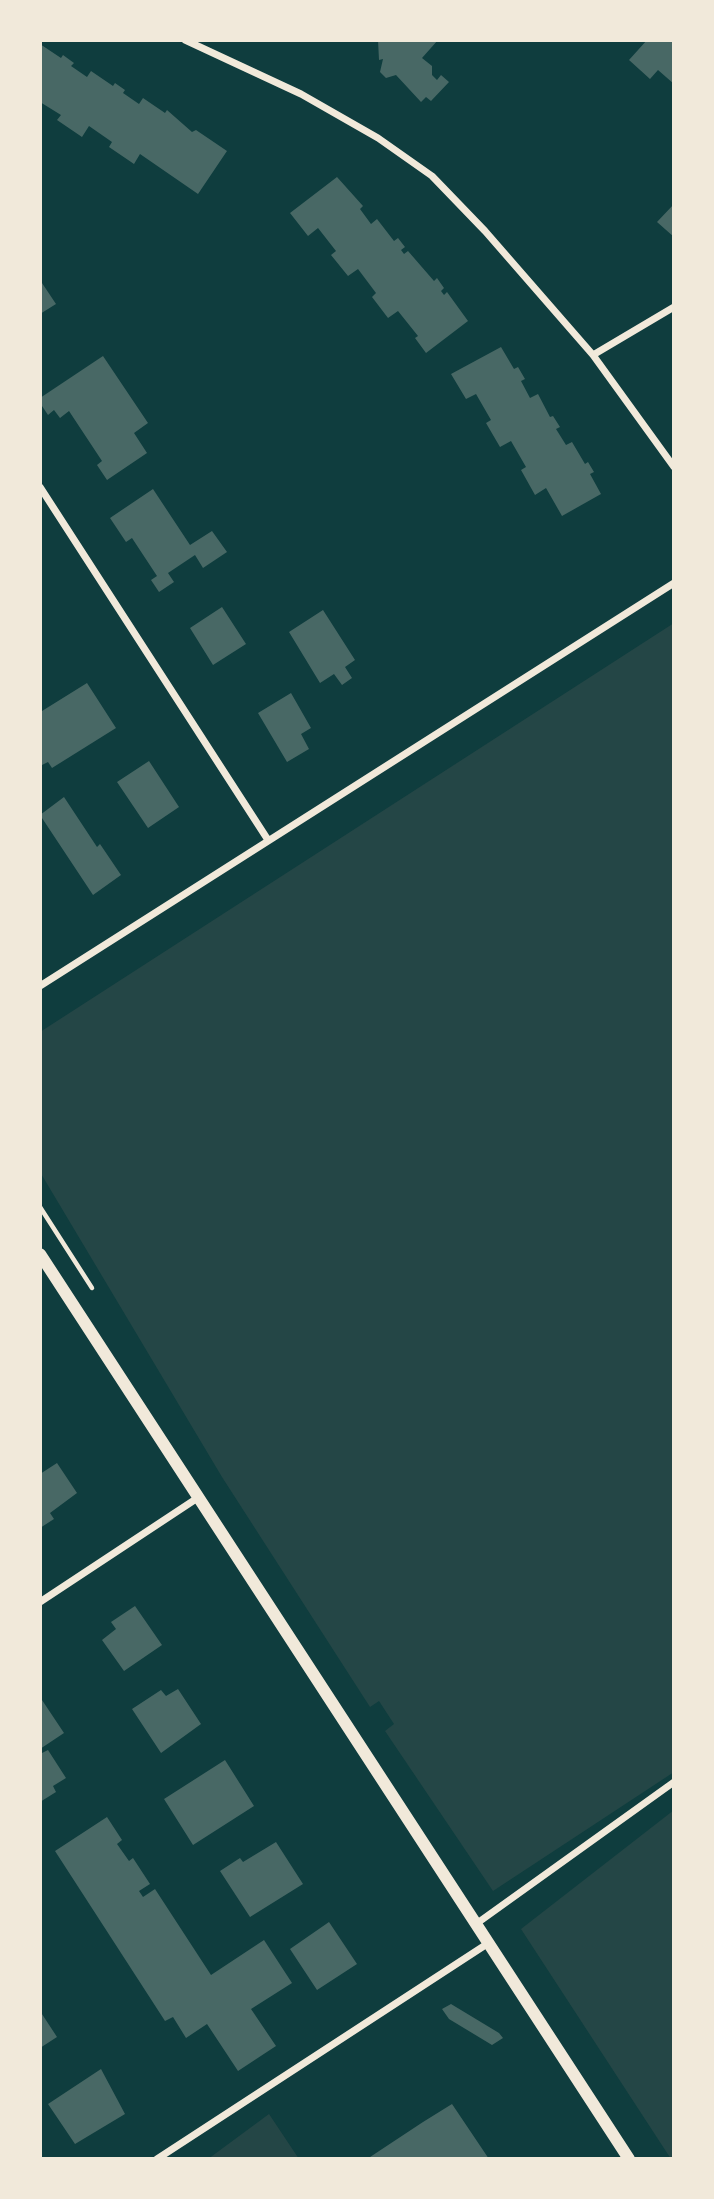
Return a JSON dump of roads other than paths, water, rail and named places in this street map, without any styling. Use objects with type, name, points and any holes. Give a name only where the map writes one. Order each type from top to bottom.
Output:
[{"type":"street","points":[[185,40],[301,94],[378,138],[432,176],[485,231],[593,355],[674,467]]},
{"type":"street","points":[[593,355],[674,307]]},
{"type":"street","points":[[40,487],[268,840]]},
{"type":"street","points":[[40,986],[674,583]]},
{"type":"street","points":[[40,1254],[629,2159]]},
{"type":"street","points":[[40,1602],[199,1497]]},
{"type":"street","points":[[475,1925],[674,1782]]},
{"type":"street","points":[[157,2159],[487,1944]]}]
